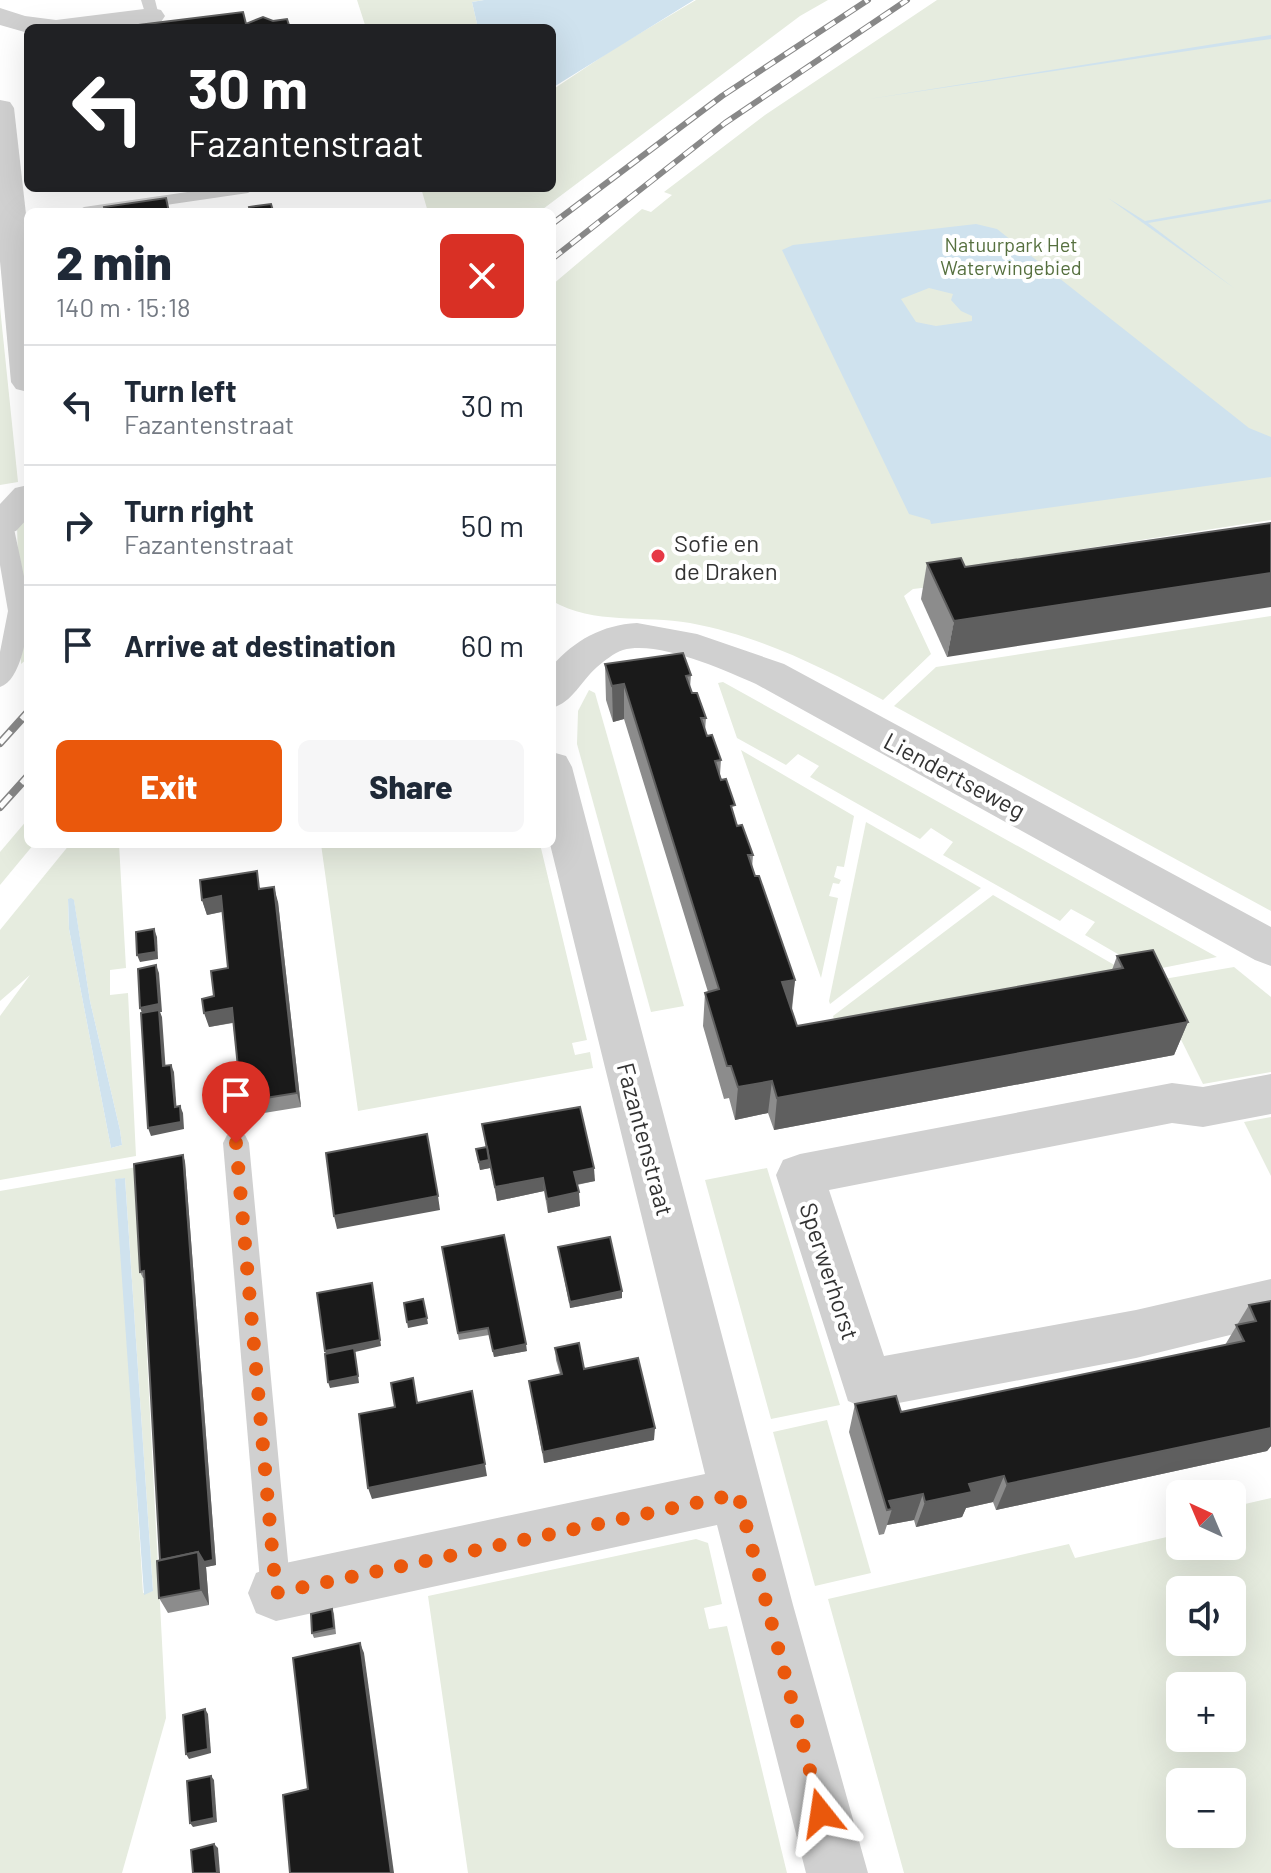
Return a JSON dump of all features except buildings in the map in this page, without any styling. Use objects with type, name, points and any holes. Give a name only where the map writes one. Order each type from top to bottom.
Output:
[{"type":"street","points":[[73,24],[150,8]]},
{"type":"street","points":[[0,45],[9,20],[37,24]]},
{"type":"street","points":[[0,108],[24,339]]},
{"type":"street","points":[[3,523],[24,500]]},
{"type":"street","name":"Liendertseweg","points":[[556,689],[586,655],[626,636],[674,642],[709,651],[770,674],[1271,948]]},
{"type":"street","name":"Fazantenstraat","points":[[556,790],[837,1873]]},
{"type":"street","name":"Sperwerhorst","points":[[1271,1094],[1203,1107],[1172,1103],[800,1175],[867,1384],[1136,1334],[1271,1302]]},
{"type":"street","points":[[276,1593],[738,1494]]},
{"type":"lane","points":[[111,208],[221,192]]},
{"type":"lane","points":[[0,680],[7,672],[18,611],[3,523]]},
{"type":"lane","points":[[236,1143],[276,1593]]},
{"type":"green space","points":[[357,0],[484,0],[472,2],[477,24],[365,24]]},
{"type":"green space","points":[[696,0],[828,0],[800,16],[544,208],[427,208],[422,192],[556,192],[556,87]]},
{"type":"green space","name":"Natuurpark Het Waterwingebied","points":[[937,0],[1271,0],[1271,520],[1030,557],[1033,563],[947,585],[913,589],[904,596],[931,654],[883,700],[813,665],[741,636],[690,623],[585,613],[556,603],[556,282],[642,209],[651,212],[672,195],[664,192],[765,115]]},
{"type":"green space","points":[[0,307],[18,482],[0,485]]},
{"type":"green space","points":[[24,519],[24,661],[21,664],[17,525]]},
{"type":"green space","points":[[1271,616],[1271,911],[894,706],[936,667]]},
{"type":"green space","points":[[723,682],[1217,957],[1147,971],[1085,935],[1095,922],[1071,909],[1060,921],[943,855],[953,842],[931,828],[920,839],[810,777],[819,766],[798,754],[786,765],[737,738],[718,683]]},
{"type":"green space","points":[[589,690],[595,693],[684,1006],[651,1012],[577,744],[578,711]]},
{"type":"green space","points":[[741,750],[854,816],[844,867],[837,866],[834,877],[841,880],[839,884],[833,883],[829,896],[838,898],[821,978]]},
{"type":"green space","points":[[866,822],[981,888],[830,1004],[829,1001]]},
{"type":"green space","points":[[24,824],[24,848],[31,848],[0,885],[0,852]]},
{"type":"green space","points":[[67,848],[119,848],[126,968],[110,970],[110,995],[128,993],[136,1156],[0,1180],[0,1016],[30,975],[0,1001],[0,930]],"holes":[[[68,900],[74,901],[90,1001],[120,1130],[122,1145],[111,1148],[69,929]]]},
{"type":"green space","points":[[322,848],[541,848],[587,1040],[572,1043],[575,1055],[590,1052],[593,1068],[358,1111]]},
{"type":"green space","points":[[993,895],[1130,974],[836,1026],[833,1016]]},
{"type":"green space","points":[[1234,967],[1271,997],[1271,1072],[1203,1084],[1152,981]]},
{"type":"green space","points":[[1271,1117],[1271,1176],[1244,1122]]},
{"type":"green space","points":[[137,1167],[166,1718],[122,1873],[0,1873],[0,1191]],"holes":[[[125,1178],[153,1591],[143,1593],[121,1233],[115,1180]]]},
{"type":"green space","points":[[767,1168],[840,1405],[771,1419],[705,1180]]},
{"type":"green space","points":[[827,1420],[871,1573],[815,1586],[773,1432]]},
{"type":"green space","points":[[1271,1498],[1271,1873],[904,1873],[828,1599],[1069,1544],[1075,1558],[1166,1537],[1166,1560],[1246,1560],[1246,1504]]},
{"type":"green space","points":[[696,1539],[708,1543],[722,1604],[704,1608],[709,1629],[727,1626],[787,1873],[468,1873],[428,1596]]},
{"type":"water","points":[[694,0],[556,86],[556,24],[477,24],[472,2]]},
{"type":"water","points":[[1271,35],[1271,39],[869,99]]},
{"type":"water","points":[[1108,198],[1145,221],[1271,199],[1271,202],[1148,223],[1234,288]]},
{"type":"water","points":[[976,224],[997,229],[1249,428],[1271,437],[1271,477],[931,524],[930,520],[909,514],[782,250],[793,245]],"holes":[[[929,288],[953,294],[951,300],[961,311],[972,316],[972,321],[936,326],[916,322],[901,299]]]},
{"type":"water","points":[[68,899],[74,900],[90,1001],[120,1130],[122,1145],[111,1148],[69,929]]},
{"type":"water","points":[[125,1178],[153,1591],[144,1595],[115,1179]]},
{"type":"railway","points":[[556,221],[722,96],[868,0]]},
{"type":"railway","points":[[556,256],[725,123],[907,0]]},
{"type":"railway","points":[[0,743],[24,716]]},
{"type":"railway","points":[[0,807],[24,780]]},
{"type":"place","name":"Sofie en de Draken","points":[[658,556]]},
{"type":"route","points":[[236,1143],[276,1593],[738,1494],[821,1813]]}]
